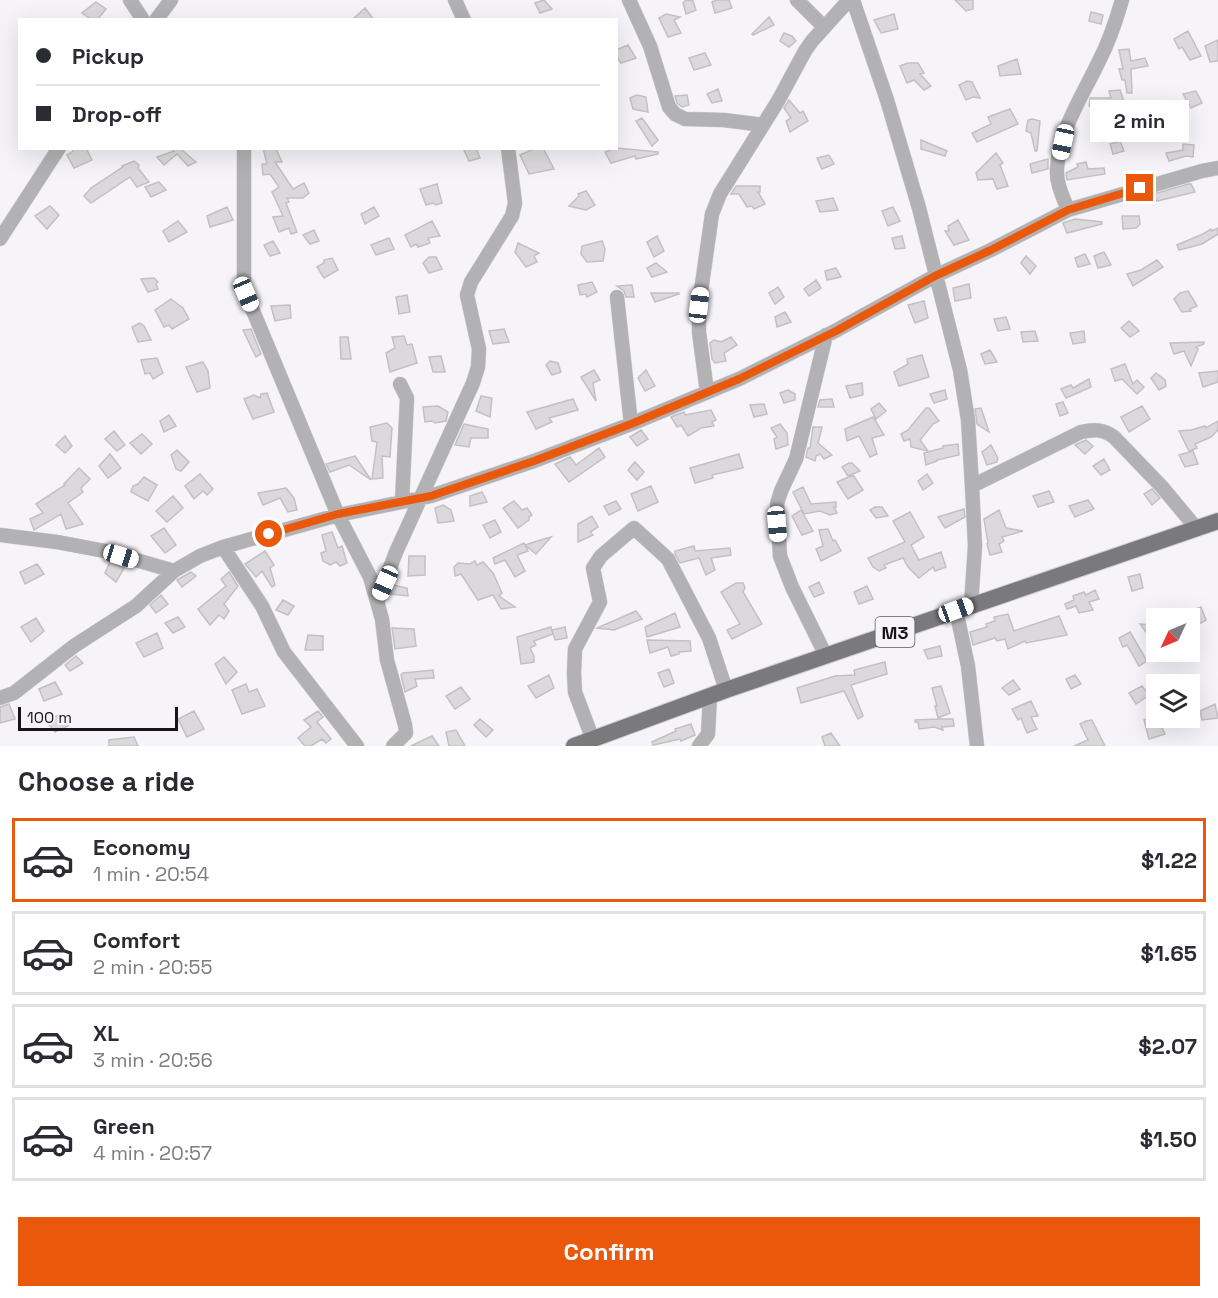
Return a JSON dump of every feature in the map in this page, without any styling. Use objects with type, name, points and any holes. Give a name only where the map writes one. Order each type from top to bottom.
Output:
[{"type":"main road","name":"M3","points":[[574,746],[726,690],[1218,521]]},
{"type":"street","points":[[130,0],[142,18]]},
{"type":"street","points":[[158,18],[171,0]]},
{"type":"street","points":[[455,0],[463,18]]},
{"type":"street","points":[[629,0],[650,46],[669,107],[675,114],[685,119],[724,120],[763,125]]},
{"type":"street","points":[[797,0],[824,27]]},
{"type":"street","points":[[707,392],[699,332],[699,305],[712,214],[720,194],[805,51],[849,0]]},
{"type":"street","points":[[853,0],[887,100],[919,208],[960,370],[968,420],[975,546],[964,608],[977,746]]},
{"type":"street","points":[[1068,210],[1059,186],[1057,170],[1063,142],[1076,105],[1100,60],[1122,0]]},
{"type":"street","points":[[0,239],[4,222],[58,150]]},
{"type":"street","points":[[244,150],[244,284],[246,294],[338,514],[370,577],[378,600],[387,660],[406,733],[393,746]]},
{"type":"street","points":[[378,600],[420,498],[466,400],[478,367],[478,349],[467,294],[471,282],[512,216],[515,203],[508,150]]},
{"type":"street","points":[[0,698],[14,693],[74,646],[136,606],[174,571],[200,555],[338,514],[420,498],[534,461],[739,379],[935,276],[1068,210],[1218,168]]},
{"type":"street","points":[[617,297],[631,424]]},
{"type":"street","points":[[826,335],[796,459],[777,504],[780,556],[792,587],[826,656]]},
{"type":"street","points":[[400,384],[407,398],[402,502]]},
{"type":"street","points":[[972,486],[1081,432],[1094,429],[1107,432],[1114,437],[1162,487],[1197,529]]},
{"type":"street","points":[[593,740],[575,692],[575,649],[600,602],[593,568],[601,556],[634,528],[668,559],[709,638],[726,690]]},
{"type":"street","points":[[0,535],[105,551],[174,571]]},
{"type":"street","points":[[223,547],[262,606],[284,652],[357,746]]},
{"type":"street","points":[[699,746],[708,734],[710,696]]},
{"type":"building","points":[[544,0],[552,9],[540,13],[535,3]]},
{"type":"building","points":[[686,0],[693,1],[696,10],[686,14],[683,3]]},
{"type":"building","points":[[729,0],[732,8],[715,13],[712,2]]},
{"type":"building","points":[[955,0],[973,0],[973,9],[966,11]]},
{"type":"building","points":[[96,2],[106,9],[99,18],[89,18],[82,13]]},
{"type":"building","points":[[365,8],[372,18],[354,18]]},
{"type":"building","points":[[1091,12],[1103,15],[1101,24],[1089,21]]},
{"type":"building","points":[[666,14],[680,17],[674,20],[681,33],[668,37],[659,18]]},
{"type":"building","points":[[894,14],[898,29],[881,33],[874,20]]},
{"type":"building","points":[[769,17],[774,25],[753,35],[752,34]]},
{"type":"building","points":[[1188,31],[1201,56],[1190,60],[1182,47],[1179,49],[1174,39]]},
{"type":"building","points":[[784,33],[792,36],[796,41],[789,47],[780,41]]},
{"type":"building","points":[[1218,40],[1218,61],[1210,62],[1205,46]]},
{"type":"building","points":[[628,45],[636,58],[621,63],[618,59],[618,49]]},
{"type":"building","points":[[1129,49],[1131,61],[1145,58],[1148,66],[1131,69],[1132,93],[1127,93],[1125,80],[1122,80],[1119,69],[1123,69],[1119,50]]},
{"type":"building","points":[[705,53],[711,65],[694,70],[689,58]]},
{"type":"building","points":[[1017,59],[1021,74],[1000,76],[998,66]]},
{"type":"building","points":[[918,63],[924,73],[920,74],[931,86],[924,90],[914,80],[907,83],[900,66]]},
{"type":"building","points":[[967,81],[972,82],[980,98],[973,97],[966,100],[959,85]]},
{"type":"building","points":[[718,89],[722,101],[712,103],[707,94]]},
{"type":"building","points":[[1120,90],[1126,107],[1089,106],[1090,98],[1111,98],[1109,91]]},
{"type":"building","points":[[1196,91],[1202,103],[1191,108],[1183,94]]},
{"type":"building","points":[[637,95],[646,97],[648,112],[633,109],[630,98]]},
{"type":"building","points":[[687,95],[689,105],[682,107],[677,103],[675,96]]},
{"type":"building","points":[[789,100],[800,113],[803,111],[808,121],[790,132],[786,121],[791,118],[784,108]]},
{"type":"building","points":[[1010,109],[1018,124],[977,142],[972,133],[991,124],[988,117]]},
{"type":"building","points":[[642,118],[658,140],[652,146],[636,121]]},
{"type":"building","points":[[1028,120],[1040,121],[1037,151],[1035,151],[1031,133],[1026,131]]},
{"type":"building","points":[[921,140],[947,151],[945,156],[921,149]]},
{"type":"building","points":[[1120,141],[1124,151],[1113,154],[1110,144]]},
{"type":"building","points":[[1183,144],[1194,145],[1193,157],[1186,156],[1169,161],[1166,153],[1183,150]]},
{"type":"building","points":[[618,148],[658,152],[658,154],[636,159],[635,156],[611,163],[605,152]]},
{"type":"building","points":[[87,150],[92,160],[74,168],[67,155],[73,151]]},
{"type":"building","points":[[182,150],[196,162],[188,166],[177,154],[164,165],[157,157]]},
{"type":"building","points":[[264,150],[276,150],[282,162],[275,162],[293,189],[304,183],[309,193],[303,198],[287,198],[289,202],[286,203],[297,232],[291,234],[289,228],[279,232],[273,217],[283,216],[272,192],[279,187],[270,174],[263,175],[262,164],[267,164]]},
{"type":"building","points":[[464,150],[477,150],[480,158],[469,161]]},
{"type":"building","points":[[531,150],[544,150],[554,169],[529,174],[520,155]]},
{"type":"building","points":[[996,153],[1003,163],[1000,165],[1008,186],[997,189],[993,179],[978,180],[976,173]]},
{"type":"building","points":[[829,155],[834,164],[822,169],[817,158]]},
{"type":"building","points":[[1048,159],[1048,169],[1032,173],[1030,164]]},
{"type":"building","points":[[134,161],[149,182],[137,187],[130,177],[91,203],[84,196],[91,188],[122,166]]},
{"type":"building","points":[[1086,162],[1088,169],[1104,168],[1105,174],[1067,180],[1066,173],[1078,167],[1077,164]]},
{"type":"building","points":[[159,182],[166,190],[151,197],[145,187]]},
{"type":"building","points":[[437,184],[442,203],[426,205],[420,189]]},
{"type":"building","points":[[1191,184],[1195,192],[1157,201],[1154,194]]},
{"type":"building","points":[[736,186],[760,186],[760,192],[758,192],[765,204],[754,209],[752,206],[747,207],[739,194],[731,194]]},
{"type":"building","points":[[586,191],[595,205],[586,210],[569,206],[579,196],[578,194]]},
{"type":"building","points":[[833,198],[838,210],[820,212],[816,201]]},
{"type":"building","points":[[50,206],[59,215],[47,229],[35,216]]},
{"type":"building","points":[[227,207],[233,220],[210,227],[207,216]]},
{"type":"building","points":[[374,207],[379,216],[365,224],[361,214]]},
{"type":"building","points":[[893,207],[900,221],[888,226],[882,211]]},
{"type":"building","points":[[1122,216],[1139,216],[1140,224],[1136,228],[1123,229]]},
{"type":"building","points":[[1075,219],[1102,222],[1102,224],[1067,233],[1063,223]]},
{"type":"building","points":[[958,220],[969,240],[954,245],[945,231],[949,231],[948,226]]},
{"type":"building","points":[[178,221],[187,232],[169,242],[163,231]]},
{"type":"building","points":[[432,221],[440,236],[428,238],[430,243],[418,247],[416,244],[411,247],[405,235]]},
{"type":"building","points":[[1218,228],[1218,234],[1202,244],[1179,250],[1177,245]]},
{"type":"building","points":[[314,230],[319,241],[310,244],[303,235]]},
{"type":"building","points":[[657,236],[664,251],[654,257],[647,242]]},
{"type":"building","points":[[902,236],[905,248],[895,249],[892,238]]},
{"type":"building","points":[[389,238],[394,249],[376,255],[371,245]]},
{"type":"building","points":[[273,241],[280,253],[270,256],[264,245]]},
{"type":"building","points":[[602,241],[605,249],[603,261],[587,262],[581,254],[582,246]]},
{"type":"building","points":[[518,243],[539,253],[534,256],[537,262],[526,267],[515,252]]},
{"type":"building","points":[[1104,252],[1111,265],[1098,268],[1094,256]]},
{"type":"building","points":[[1085,254],[1090,264],[1078,267],[1075,258]]},
{"type":"building","points":[[1026,256],[1036,266],[1030,274],[1021,263]]},
{"type":"building","points":[[429,257],[436,257],[442,269],[429,273],[423,263]]},
{"type":"building","points":[[332,258],[338,270],[324,278],[317,267],[324,263],[324,260]]},
{"type":"building","points":[[1157,260],[1163,267],[1133,286],[1127,274],[1141,270]]},
{"type":"building","points":[[656,263],[667,272],[652,277],[647,268]]},
{"type":"building","points":[[836,268],[841,277],[827,280],[825,271]]},
{"type":"building","points":[[154,278],[158,282],[156,284],[158,289],[148,292],[141,279]]},
{"type":"building","points":[[816,280],[821,288],[809,296],[804,289]]},
{"type":"building","points":[[592,282],[597,292],[587,297],[586,294],[580,295],[578,285]]},
{"type":"building","points":[[969,284],[971,298],[955,301],[953,288]]},
{"type":"building","points":[[632,285],[634,297],[626,297],[624,291],[617,286]]},
{"type":"building","points":[[778,287],[784,297],[775,304],[769,293]]},
{"type":"building","points":[[1188,291],[1197,306],[1190,309],[1191,311],[1182,312],[1174,299],[1180,293]]},
{"type":"building","points":[[651,293],[679,293],[679,294],[655,302]]},
{"type":"building","points":[[407,295],[410,312],[399,314],[396,297]]},
{"type":"building","points":[[171,299],[183,308],[189,319],[172,329],[169,325],[164,327],[155,310]]},
{"type":"building","points":[[924,301],[928,318],[915,323],[908,305]]},
{"type":"building","points":[[290,305],[291,318],[275,321],[271,306]]},
{"type":"building","points":[[785,312],[791,322],[777,327],[775,317]]},
{"type":"building","points":[[1006,317],[1010,329],[998,331],[994,319]]},
{"type":"building","points":[[1129,321],[1139,331],[1130,337],[1121,328]]},
{"type":"building","points":[[140,323],[151,340],[138,342],[132,327]]},
{"type":"building","points":[[251,329],[261,354],[256,357],[243,330]]},
{"type":"building","points":[[504,329],[509,342],[493,344],[489,331]]},
{"type":"building","points":[[1035,331],[1038,341],[1023,342],[1021,332]]},
{"type":"building","points":[[1084,331],[1085,342],[1073,344],[1070,333]]},
{"type":"building","points":[[404,336],[407,345],[412,344],[417,363],[390,372],[386,353],[395,348],[392,337]]},
{"type":"building","points":[[340,337],[348,337],[351,359],[341,359]]},
{"type":"building","points":[[731,337],[737,345],[724,353],[726,361],[715,363],[712,359],[710,343],[714,340],[721,342]]},
{"type":"building","points":[[1204,342],[1196,347],[1198,349],[1191,366],[1184,351],[1174,354],[1170,343]]},
{"type":"building","points":[[990,350],[997,362],[985,364],[981,354]]},
{"type":"building","points":[[922,355],[929,377],[899,386],[894,372],[908,364],[907,359]]},
{"type":"building","points":[[441,356],[445,372],[433,372],[429,357]]},
{"type":"building","points":[[157,358],[163,373],[153,379],[150,373],[145,374],[141,360]]},
{"type":"building","points":[[550,361],[558,363],[561,372],[552,375],[546,365]]},
{"type":"building","points":[[203,362],[208,371],[210,388],[197,392],[186,367]]},
{"type":"building","points":[[1125,364],[1133,384],[1137,380],[1144,387],[1137,394],[1122,379],[1115,381],[1111,369]]},
{"type":"building","points":[[594,370],[600,380],[593,383],[596,401],[581,377]]},
{"type":"building","points":[[646,370],[655,386],[645,391],[638,378]]},
{"type":"building","points":[[1218,371],[1218,382],[1203,387],[1199,373]]},
{"type":"building","points":[[1156,373],[1165,380],[1166,386],[1159,390],[1151,378]]},
{"type":"building","points":[[1089,379],[1091,387],[1066,398],[1061,389],[1071,385],[1073,388]]},
{"type":"building","points":[[862,383],[863,395],[850,398],[846,386]]},
{"type":"building","points":[[788,390],[795,394],[795,400],[784,403],[780,393]]},
{"type":"building","points":[[945,390],[947,399],[934,403],[930,394]]},
{"type":"building","points":[[267,393],[274,412],[253,419],[244,399],[254,395],[260,398],[261,394]]},
{"type":"building","points":[[481,396],[492,398],[490,417],[476,411]]},
{"type":"building","points":[[573,399],[578,410],[549,418],[552,422],[536,429],[527,412]]},
{"type":"building","points":[[832,399],[834,407],[818,407],[820,400]]},
{"type":"building","points":[[1063,402],[1068,413],[1060,416],[1056,404]]},
{"type":"building","points":[[879,403],[886,411],[876,419],[871,409]]},
{"type":"building","points":[[764,404],[767,414],[754,417],[750,405]]},
{"type":"building","points":[[438,406],[448,412],[446,421],[425,422],[423,407]]},
{"type":"building","points":[[1142,406],[1150,419],[1129,432],[1121,417]]},
{"type":"building","points":[[926,408],[929,408],[939,421],[933,424],[920,440],[928,451],[911,447],[910,439],[904,441],[901,434],[908,430]]},
{"type":"building","points":[[981,408],[989,432],[977,424],[975,409]]},
{"type":"building","points":[[711,410],[716,420],[712,422],[714,426],[701,428],[688,436],[681,425],[677,427],[671,417],[684,412],[685,415]]},
{"type":"building","points":[[169,415],[176,426],[164,432],[160,421]]},
{"type":"building","points":[[873,417],[884,435],[872,438],[877,454],[870,457],[859,436],[847,441],[845,429]]},
{"type":"building","points":[[1218,421],[1218,430],[1211,437],[1195,444],[1197,448],[1189,451],[1179,431],[1205,426],[1206,428]]},
{"type":"building","points":[[387,423],[392,428],[390,457],[382,456],[383,478],[372,479],[377,442],[372,441],[370,427]]},
{"type":"building","points":[[464,424],[488,429],[488,438],[471,438],[469,447],[455,445]]},
{"type":"building","points":[[780,424],[787,433],[788,445],[776,449],[774,439],[777,437],[771,428]]},
{"type":"building","points":[[813,427],[822,427],[818,443],[832,455],[824,459],[820,454],[816,456],[815,461],[806,457],[808,448],[810,448]]},
{"type":"building","points":[[641,430],[648,439],[637,446],[630,437]]},
{"type":"building","points":[[114,431],[125,445],[117,451],[105,439]]},
{"type":"building","points":[[142,434],[152,444],[141,454],[130,443]]},
{"type":"building","points":[[65,436],[72,446],[65,453],[56,445]]},
{"type":"building","points":[[1086,440],[1093,446],[1085,454],[1075,445]]},
{"type":"building","points":[[958,444],[959,455],[926,465],[924,453],[943,448],[943,446]]},
{"type":"building","points":[[991,445],[998,458],[997,462],[987,465],[982,452]]},
{"type":"building","points":[[599,448],[605,457],[569,482],[555,464],[570,457],[576,465]]},
{"type":"building","points":[[177,450],[189,462],[181,471],[176,469],[171,455]]},
{"type":"building","points":[[1193,451],[1198,464],[1185,467],[1179,455]]},
{"type":"building","points":[[110,454],[121,468],[108,478],[99,466]]},
{"type":"building","points":[[739,454],[743,468],[712,475],[713,478],[695,483],[690,468]]},
{"type":"building","points":[[355,456],[371,480],[349,465],[330,472],[326,464]]},
{"type":"building","points":[[1104,459],[1110,470],[1101,475],[1093,466]]},
{"type":"building","points":[[635,462],[644,472],[637,480],[628,470]]},
{"type":"building","points":[[849,463],[860,471],[848,476],[842,467]]},
{"type":"building","points":[[79,468],[90,479],[81,488],[83,492],[68,503],[83,524],[66,529],[61,514],[34,530],[30,519],[43,513],[36,504],[65,485]]},
{"type":"building","points":[[200,474],[213,489],[207,495],[203,491],[194,499],[185,486]]},
{"type":"building","points":[[927,474],[933,483],[923,490],[918,481]]},
{"type":"building","points":[[853,475],[863,490],[848,499],[837,482]]},
{"type":"building","points":[[144,477],[157,485],[148,501],[131,492],[133,486]]},
{"type":"building","points":[[651,486],[658,502],[638,511],[631,494]]},
{"type":"building","points":[[803,487],[811,504],[836,502],[836,507],[834,507],[837,513],[830,515],[820,511],[804,514],[793,492]]},
{"type":"building","points":[[286,488],[294,498],[297,510],[288,512],[280,498],[263,505],[258,493]]},
{"type":"building","points":[[1152,489],[1160,498],[1152,505],[1144,494]]},
{"type":"building","points":[[1049,491],[1054,502],[1038,507],[1033,496]]},
{"type":"building","points":[[482,492],[487,502],[470,506],[470,496]]},
{"type":"building","points":[[173,496],[183,508],[167,522],[156,511]]},
{"type":"building","points":[[1088,500],[1094,509],[1075,517],[1069,506]]},
{"type":"building","points":[[514,501],[522,510],[527,508],[532,515],[518,528],[503,508]]},
{"type":"building","points":[[616,501],[621,509],[609,515],[604,506]]},
{"type":"building","points":[[443,505],[451,510],[454,521],[438,523],[435,508]]},
{"type":"building","points":[[882,507],[888,516],[876,518],[870,510]]},
{"type":"building","points":[[964,509],[965,517],[945,528],[938,517]]},
{"type":"building","points":[[801,510],[813,531],[802,535],[792,516]]},
{"type":"building","points":[[999,510],[1006,528],[1023,531],[1002,537],[1004,541],[999,544],[1002,552],[990,555],[984,519]]},
{"type":"building","points":[[910,512],[924,537],[911,545],[919,560],[941,552],[946,567],[935,571],[933,567],[919,578],[903,558],[884,565],[886,568],[879,571],[873,567],[868,558],[905,542],[893,521]]},
{"type":"building","points":[[592,516],[598,527],[590,532],[593,535],[578,542],[578,524]]},
{"type":"building","points":[[495,520],[501,532],[490,538],[483,525]]},
{"type":"building","points":[[164,528],[176,545],[165,553],[151,536]]},
{"type":"building","points":[[828,529],[833,541],[835,540],[841,551],[821,561],[816,549],[823,546],[819,530]]},
{"type":"building","points":[[332,532],[338,548],[342,546],[347,563],[340,566],[336,562],[330,565],[323,561],[321,553],[326,551],[322,535]]},
{"type":"building","points":[[551,537],[536,554],[525,545],[534,542]]},
{"type":"building","points":[[524,543],[528,551],[517,555],[525,571],[515,577],[505,560],[495,564],[493,558]]},
{"type":"building","points":[[694,546],[695,551],[730,548],[731,555],[711,558],[715,570],[706,575],[699,558],[680,563],[675,554],[675,551]]},
{"type":"building","points":[[265,551],[274,565],[270,568],[275,585],[272,587],[262,571],[256,577],[245,564]]},
{"type":"building","points":[[409,556],[425,556],[425,575],[408,576]]},
{"type":"building","points":[[475,561],[477,565],[483,562],[493,573],[502,593],[499,596],[515,607],[501,609],[493,595],[478,600],[461,574],[455,576],[454,567],[458,563],[470,564]]},
{"type":"building","points":[[110,562],[124,568],[116,582],[105,573]]},
{"type":"building","points":[[37,564],[44,574],[25,584],[20,572]]},
{"type":"building","points":[[191,572],[196,576],[182,587],[177,580]]},
{"type":"building","points":[[229,572],[238,586],[224,604],[229,611],[224,619],[219,615],[210,625],[198,609],[226,586],[221,579]]},
{"type":"building","points":[[1140,574],[1143,588],[1132,591],[1128,577]]},
{"type":"building","points":[[819,582],[824,593],[814,597],[809,587]]},
{"type":"building","points":[[736,583],[743,583],[745,588],[743,592],[762,624],[732,639],[727,630],[740,624],[721,592]]},
{"type":"building","points":[[393,585],[407,588],[408,596],[391,594]]},
{"type":"building","points":[[867,586],[873,599],[859,604],[854,592]]},
{"type":"building","points":[[1095,590],[1099,599],[1089,602],[1093,610],[1079,613],[1076,606],[1067,609],[1065,604],[1074,600],[1073,596],[1084,592],[1086,595]]},
{"type":"building","points":[[161,595],[168,604],[156,613],[150,605]]},
{"type":"building","points":[[283,600],[294,606],[288,615],[276,610]]},
{"type":"building","points":[[1201,607],[1206,620],[1200,624],[1200,608]]},
{"type":"building","points":[[636,611],[642,619],[614,630],[597,628]]},
{"type":"building","points":[[675,613],[680,627],[647,637],[645,627]]},
{"type":"building","points":[[1008,614],[1014,631],[1059,616],[1067,635],[1026,643],[1025,641],[1008,649],[1005,639],[997,641],[995,638],[973,645],[970,632],[987,627],[986,624],[995,621],[994,617]]},
{"type":"building","points":[[178,617],[185,627],[173,633],[165,623]]},
{"type":"building","points":[[36,618],[44,631],[31,642],[21,627]]},
{"type":"building","points":[[1140,624],[1146,624],[1146,632]]},
{"type":"building","points":[[551,627],[553,634],[534,641],[536,645],[530,648],[534,662],[521,664],[517,637]]},
{"type":"building","points":[[565,627],[567,638],[555,640],[552,630]]},
{"type":"building","points":[[392,628],[414,629],[416,646],[395,649]]},
{"type":"building","points":[[1130,632],[1146,662],[1139,666],[1127,645],[1123,647],[1119,638]]},
{"type":"building","points":[[157,633],[163,648],[144,657],[136,643]]},
{"type":"building","points":[[308,635],[323,636],[323,650],[305,650]]},
{"type":"building","points":[[647,640],[690,641],[691,651],[679,652],[671,656],[668,647],[650,653]]},
{"type":"building","points":[[940,646],[942,656],[928,659],[924,650]]},
{"type":"building","points":[[76,656],[83,663],[70,671],[65,665]]},
{"type":"building","points":[[224,657],[237,672],[226,684],[215,664]]},
{"type":"building","points":[[885,662],[887,674],[851,685],[863,716],[858,719],[844,691],[801,703],[797,688],[835,676],[855,675],[854,670]]},
{"type":"building","points":[[669,669],[674,683],[664,687],[658,673]]},
{"type":"building","points":[[433,670],[434,678],[415,679],[417,686],[405,692],[401,675],[403,673]]},
{"type":"building","points":[[549,675],[554,688],[536,698],[528,686]]},
{"type":"building","points":[[1075,675],[1081,684],[1071,689],[1066,679]]},
{"type":"building","points":[[1013,680],[1020,689],[1009,695],[1002,688]]},
{"type":"building","points":[[55,682],[62,694],[44,701],[39,689]]},
{"type":"building","points":[[246,684],[249,692],[257,689],[265,706],[242,714],[232,690]]},
{"type":"building","points":[[941,686],[950,713],[938,718],[932,688]]},
{"type":"building","points":[[1142,686],[1146,691],[1146,697],[1136,704],[1129,693]]},
{"type":"building","points":[[461,687],[470,699],[455,709],[446,696]]},
{"type":"building","points":[[1031,701],[1038,716],[1031,717],[1037,729],[1027,733],[1021,718],[1018,720],[1012,709]]},
{"type":"building","points":[[9,704],[15,719],[0,723],[0,707]]},
{"type":"building","points":[[1215,704],[1218,718],[1202,720],[1200,711]]},
{"type":"building","points":[[194,711],[204,729],[187,737],[178,719]]},
{"type":"building","points":[[318,711],[323,717],[317,722],[331,739],[326,743],[322,739],[311,746],[305,746],[298,738],[311,727],[304,720]]},
{"type":"building","points":[[60,714],[68,726],[55,732],[47,722]]},
{"type":"building","points":[[480,719],[493,730],[486,737],[474,725]]},
{"type":"building","points":[[953,719],[954,726],[942,727],[943,730],[934,727],[919,729],[918,722],[915,722],[915,720]]},
{"type":"building","points":[[1092,720],[1105,746],[1074,746],[1088,740],[1080,724]]},
{"type":"building","points":[[691,724],[695,735],[681,741],[680,739],[653,745],[652,742],[676,731],[675,729]]},
{"type":"building","points":[[1146,728],[1162,728],[1165,734],[1149,739]]},
{"type":"building","points":[[456,730],[465,746],[449,746],[446,732]]},
{"type":"building","points":[[831,733],[840,746],[825,746],[822,737]]},
{"type":"building","points":[[432,736],[439,746],[411,746]]},
{"type":"building","points":[[134,737],[138,746],[109,746],[109,740]]},
{"type":"route","points":[[269,534],[338,514],[431,496],[534,461],[631,424],[739,379],[836,331],[935,276],[1068,210],[1140,188]]}]
